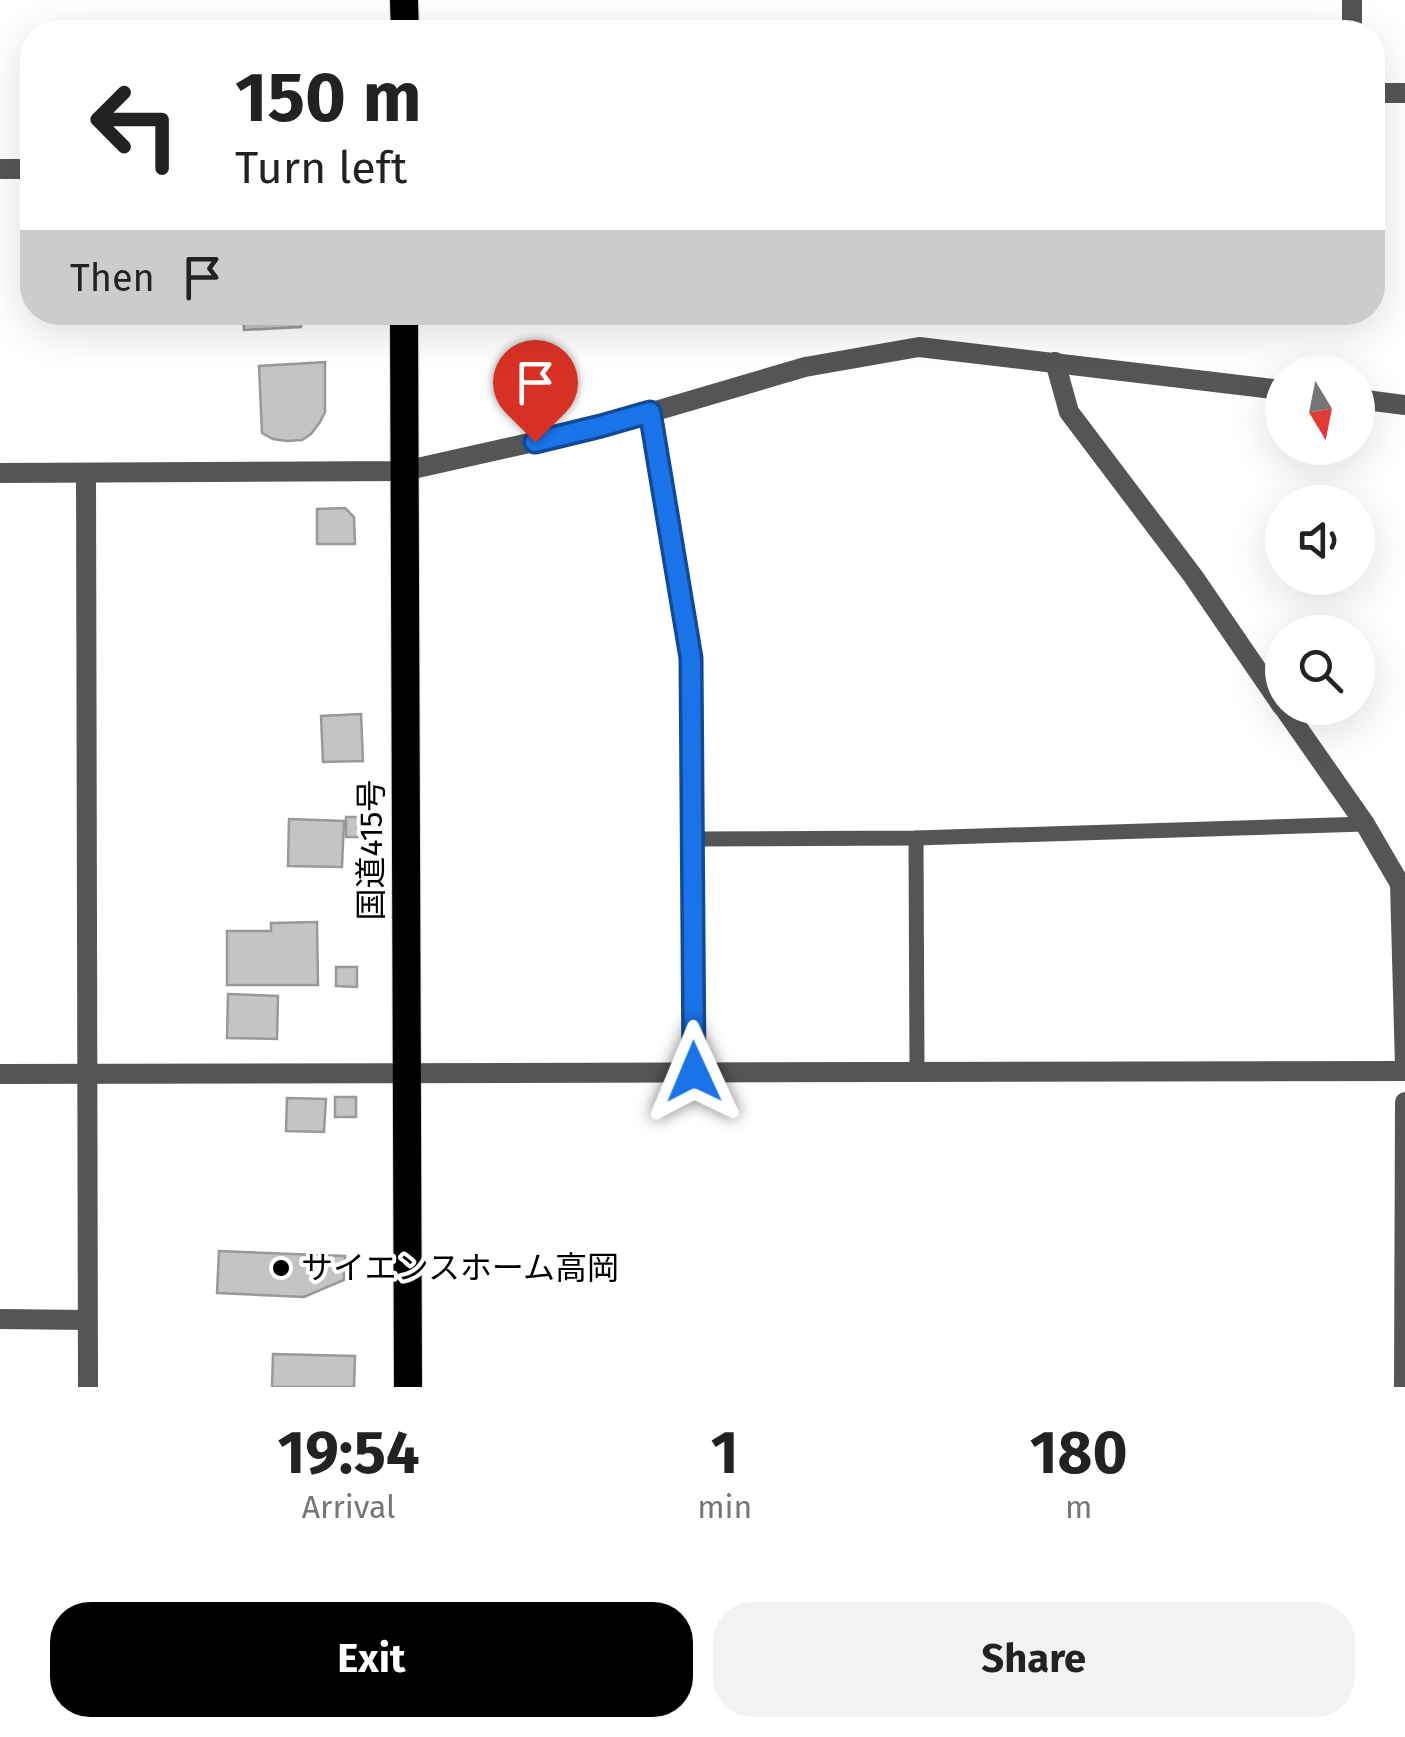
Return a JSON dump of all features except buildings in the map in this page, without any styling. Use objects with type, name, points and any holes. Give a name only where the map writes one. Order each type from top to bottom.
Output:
[{"type":"highway","name":"国道415号","points":[[404,325],[408,1387]]},
{"type":"street","points":[[0,473],[404,471],[601,426],[805,368],[919,347],[1265,388]]},
{"type":"street","points":[[1055,362],[1068,412],[1192,576],[1265,681]]},
{"type":"street","points":[[1375,401],[1405,405]]},
{"type":"street","points":[[86,473],[88,1387]]},
{"type":"street","points":[[0,1074],[1405,1068],[1400,884],[1365,824],[1296,725]]},
{"type":"street","points":[[1404,1387],[1405,1102]]},
{"type":"street","points":[[0,1319],[87,1320]]},
{"type":"lane","points":[[650,412],[691,658],[694,1072]]},
{"type":"lane","points":[[692,839],[916,838],[1365,824]]},
{"type":"lane","points":[[916,838],[917,1072]]},
{"type":"place","name":"サイエンスホーム高岡","points":[[281,1268]]},
{"type":"route","points":[[535,442],[650,412],[691,658],[694,1072]]}]
